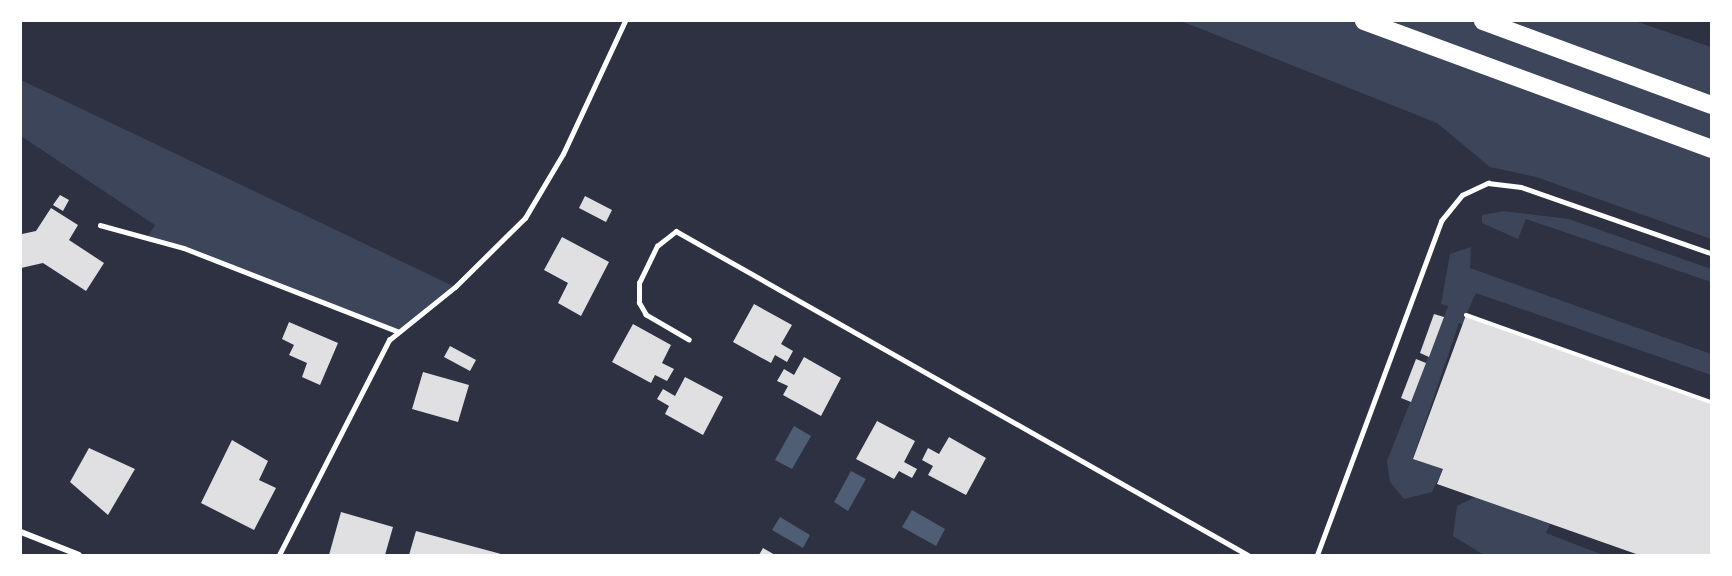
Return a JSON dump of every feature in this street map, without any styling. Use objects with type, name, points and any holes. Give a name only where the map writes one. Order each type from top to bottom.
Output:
[{"type":"highway","points":[[1364,21],[1711,149]]},
{"type":"highway","points":[[1483,21],[1711,105]]},
{"type":"street","points":[[21,532],[79,555]]},
{"type":"lane","points":[[279,555],[397,331],[455,287],[525,218],[563,154],[625,21]]},
{"type":"lane","points":[[1317,555],[1441,221],[1462,195],[1488,183],[1521,187],[1711,253]]},
{"type":"lane","points":[[100,225],[205,255],[397,331]]},
{"type":"lane","points":[[689,340],[646,315],[639,303],[639,283],[657,246],[676,231],[1248,555]]},
{"type":"path","points":[[1466,315],[1711,402]]},
{"type":"shaded area","points":[[1181,21],[1635,21],[1711,47],[1711,239],[1536,177],[1490,167],[1437,123]]},
{"type":"shaded area","points":[[21,80],[455,287],[397,331],[148,236],[155,225],[21,136]]},
{"type":"shaded area","points":[[1504,211],[1569,219],[1711,269],[1711,282],[1526,219],[1518,239],[1482,223],[1482,215]]},
{"type":"shaded area","points":[[1471,247],[1470,268],[1711,354],[1711,375],[1476,293],[1465,317],[1690,397],[1459,323],[1413,458],[1443,469],[1432,492],[1404,499],[1390,482],[1387,461],[1448,306],[1441,304],[1450,254]]},
{"type":"shaded area","points":[[794,426],[811,436],[792,469],[775,460]]},
{"type":"shaded area","points":[[851,471],[866,479],[848,511],[834,502]]},
{"type":"shaded area","points":[[1475,497],[1550,524],[1546,533],[1603,555],[1484,555],[1453,536],[1457,506]]},
{"type":"shaded area","points":[[912,510],[945,529],[936,546],[902,527]]},
{"type":"shaded area","points":[[780,517],[810,535],[803,548],[772,530]]},
{"type":"building","points":[[60,195],[69,200],[63,211],[53,205]]},
{"type":"building","points":[[585,196],[612,210],[606,222],[579,208]]},
{"type":"building","points":[[51,208],[78,225],[69,240],[104,263],[86,291],[43,263],[21,268],[22,234],[36,231]]},
{"type":"building","points":[[562,237],[609,262],[581,316],[558,303],[568,283],[544,270]]},
{"type":"building","points":[[754,304],[792,325],[781,344],[793,351],[787,362],[775,355],[771,363],[733,342]]},
{"type":"building","points":[[1434,314],[1444,317],[1429,357],[1420,353]]},
{"type":"building","points":[[1466,315],[1711,402],[1711,555],[1639,555],[1437,484],[1443,469],[1413,459]]},
{"type":"building","points":[[289,322],[338,343],[320,385],[302,377],[307,363],[289,355],[294,345],[282,339]]},
{"type":"building","points":[[633,324],[671,345],[662,363],[674,369],[667,381],[655,375],[651,383],[612,362]]},
{"type":"building","points":[[450,346],[476,360],[470,371],[444,357]]},
{"type":"building","points":[[804,357],[841,378],[821,416],[783,395],[788,386],[777,381],[784,369],[794,375]]},
{"type":"building","points":[[1416,359],[1426,363],[1411,402],[1401,398]]},
{"type":"building","points":[[423,372],[469,385],[458,422],[412,409]]},
{"type":"building","points":[[685,377],[723,397],[703,435],[665,414],[669,406],[657,399],[663,389],[675,396]]},
{"type":"building","points":[[877,421],[915,441],[904,462],[917,469],[912,478],[899,471],[894,479],[856,459]]},
{"type":"building","points":[[949,437],[986,458],[966,495],[928,475],[933,466],[922,460],[928,448],[939,454]]},
{"type":"building","points":[[232,440],[268,461],[259,480],[276,488],[254,530],[201,503]]},
{"type":"building","points":[[89,448],[135,469],[108,515],[70,482]]},
{"type":"building","points":[[341,512],[393,527],[385,555],[329,555]]},
{"type":"building","points":[[416,531],[501,554],[501,555],[409,555]]},
{"type":"building","points":[[763,548],[775,555],[759,555]]}]
